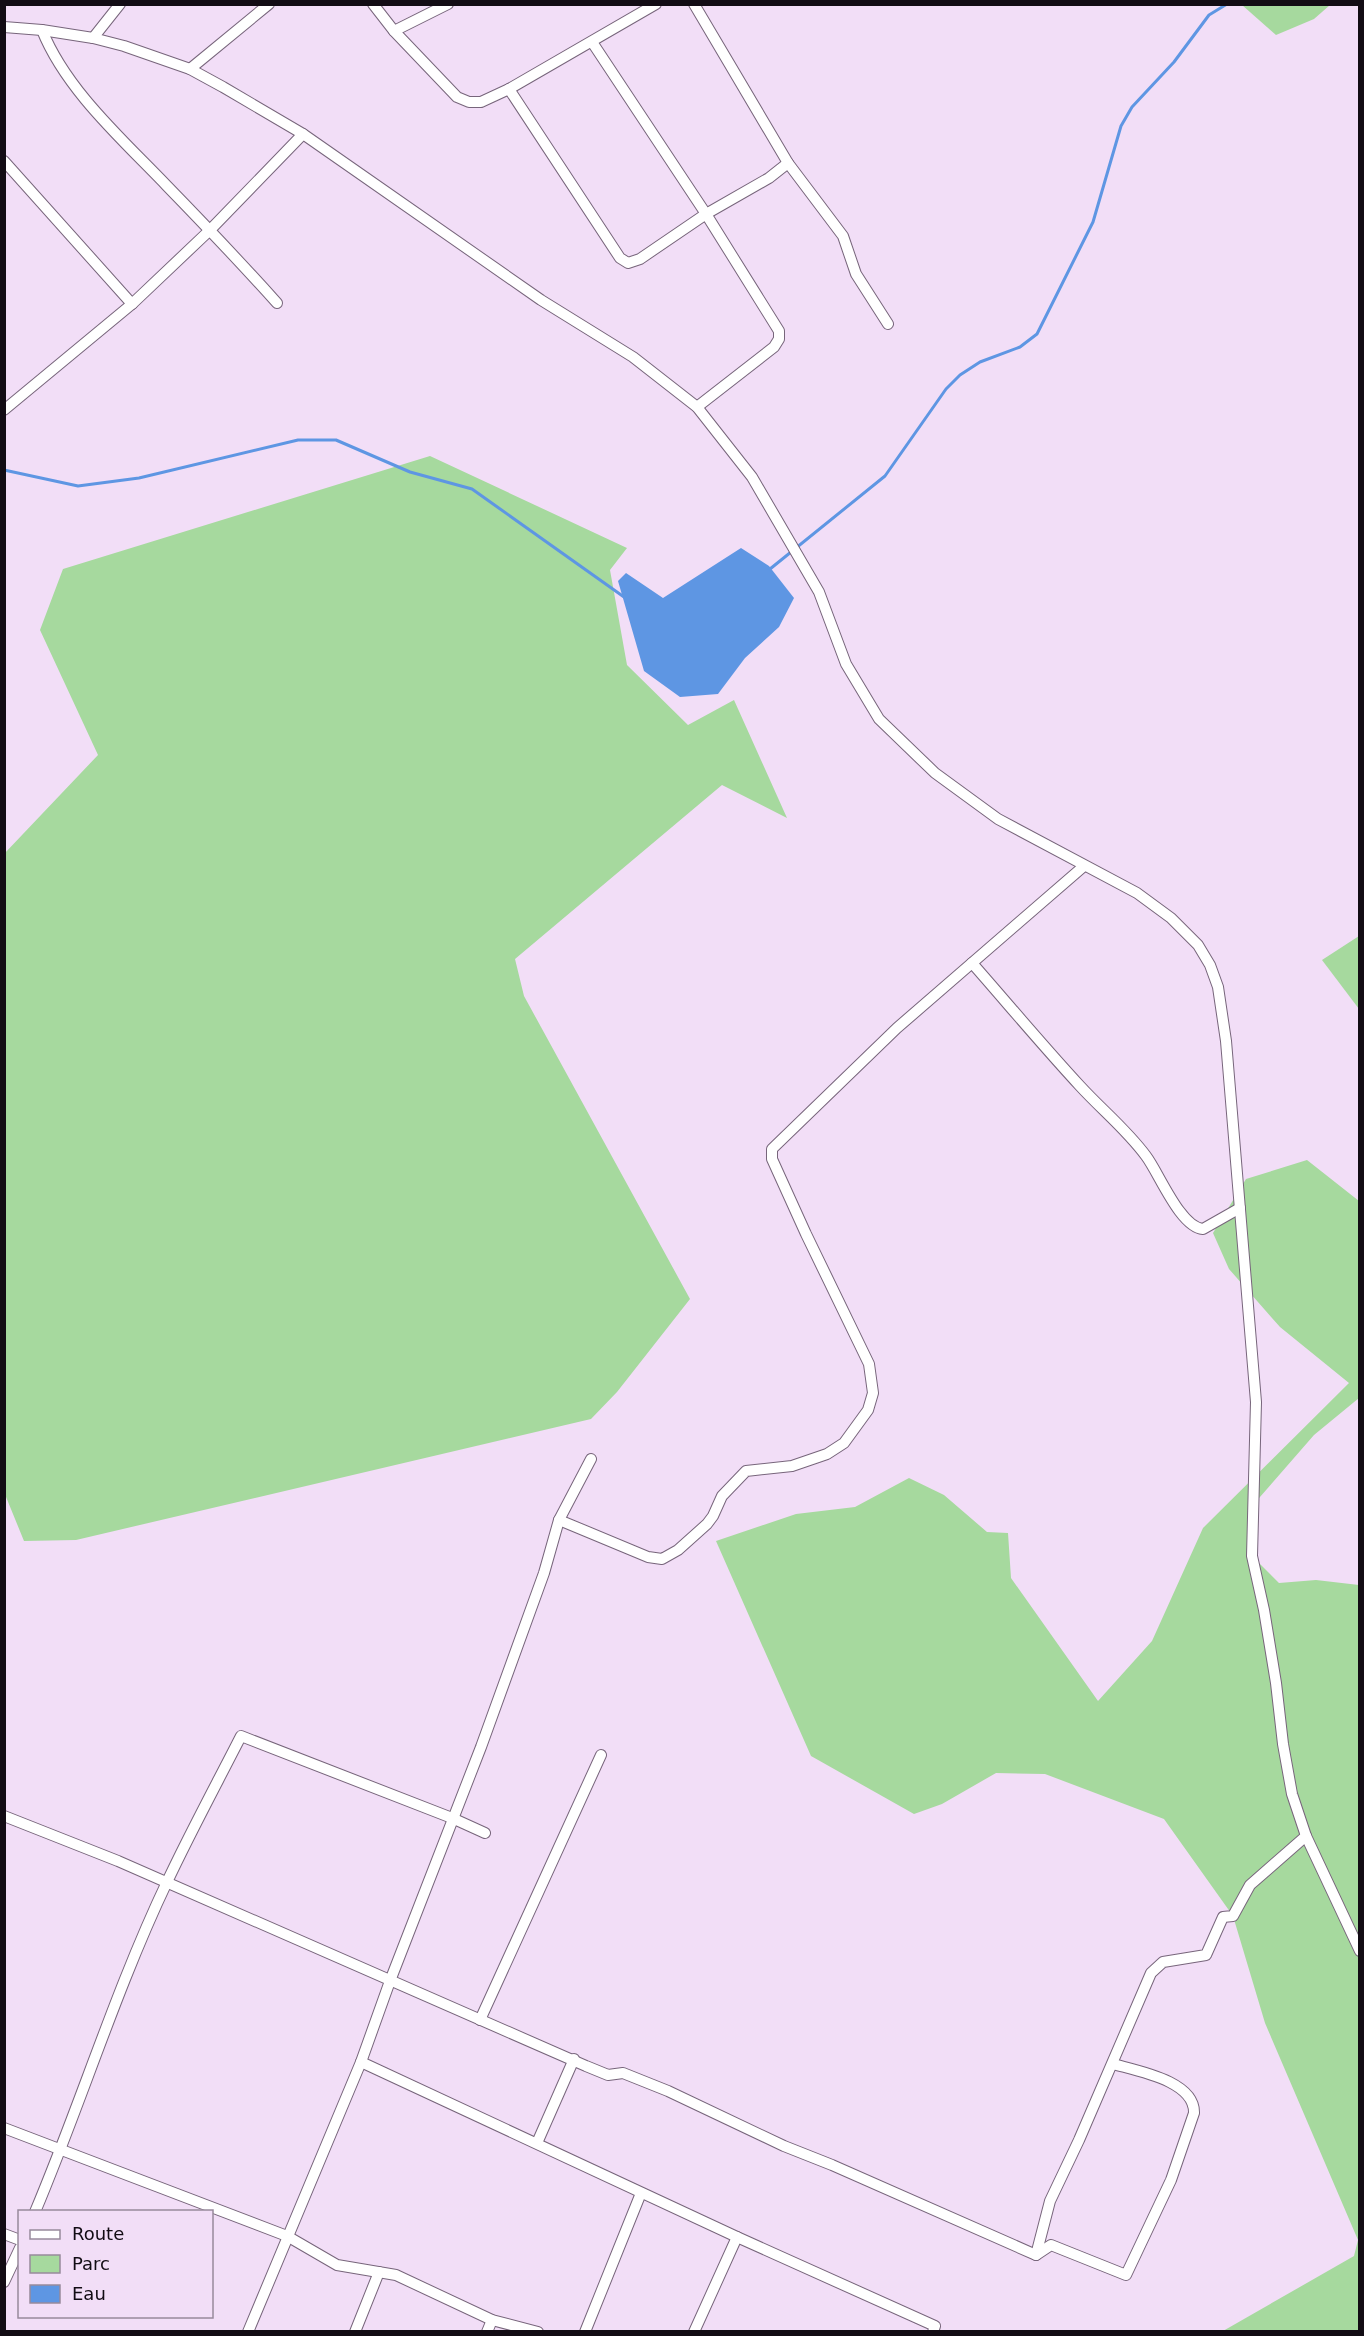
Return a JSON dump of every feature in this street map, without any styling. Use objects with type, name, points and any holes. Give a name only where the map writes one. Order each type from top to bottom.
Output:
[{"type":"street","points":[[93,38],[120,4]]},
{"type":"street","points":[[190,69],[268,4]]},
{"type":"street","points":[[373,4],[394,31],[457,97],[469,102],[481,102],[509,89],[656,4]]},
{"type":"street","points":[[394,31],[448,4]]},
{"type":"street","points":[[694,4],[788,163],[843,236],[856,274],[888,324]]},
{"type":"street","points":[[4,27],[93,38],[124,46],[190,69],[303,134],[541,300],[633,357],[697,407],[752,477],[819,592],[846,664],[879,719],[935,773],[998,819],[1137,893],[1171,918],[1198,945],[1210,965],[1222,1010],[1240,1208],[1256,1402],[1252,1556],[1268,1631],[1292,1794],[1306,1836],[1359,1951]]},
{"type":"street","points":[[42,30],[50,51],[109,126],[277,303]]},
{"type":"street","points":[[592,42],[706,214],[779,331],[779,339],[774,346],[697,407]]},
{"type":"street","points":[[509,89],[620,258],[628,263],[640,259],[706,214],[769,178],[788,163]]},
{"type":"street","points":[[4,410],[132,304],[210,230],[303,134]]},
{"type":"street","points":[[4,161],[132,304]]},
{"type":"street","points":[[559,1520],[648,1557],[667,1557],[707,1524],[722,1496],[746,1471],[792,1466],[827,1454],[844,1443],[858,1426],[868,1410],[873,1393],[869,1364],[806,1234],[772,1158],[772,1149],[897,1028],[1084,866]]},
{"type":"street","points":[[972,963],[1082,1088],[1134,1140],[1148,1158],[1165,1190],[1192,1226],[1203,1229],[1240,1208]]},
{"type":"street","points":[[248,2331],[362,2062],[390,1981],[481,1747],[544,1573],[559,1520],[591,1459]]},
{"type":"street","points":[[35,2210],[61,2151],[132,1962],[166,1883],[241,1736],[452,1818],[484,1833]]},
{"type":"street","points":[[480,2020],[601,1755]]},
{"type":"street","points":[[4,1816],[118,1861],[608,2075],[623,2073],[668,2091],[784,2146],[1036,2256]]},
{"type":"street","points":[[1036,2256],[1050,2201],[1113,2064],[1151,1973],[1163,1962],[1206,1954],[1223,1917],[1233,1916],[1250,1885],[1306,1836]]},
{"type":"street","points":[[537,2143],[574,2059]]},
{"type":"street","points":[[362,2062],[641,2193],[935,2326],[933,2331]]},
{"type":"street","points":[[1036,2256],[1051,2245],[1125,2275],[1171,2180],[1194,2113],[1194,2104],[1190,2096],[1181,2088],[1165,2080],[1113,2064]]},
{"type":"street","points":[[4,2128],[287,2236],[337,2265],[396,2275],[492,2320],[538,2331]]},
{"type":"street","points":[[585,2331],[641,2193]]},
{"type":"street","points":[[694,2331],[737,2237]]},
{"type":"street","points":[[4,2282],[18,2252]]},
{"type":"street","points":[[355,2331],[379,2272]]},
{"type":"street","points":[[487,2331],[492,2320]]},
{"type":"green space","points":[[1242,5],[1330,5],[1314,19],[1276,35]]},
{"type":"green space","points":[[430,456],[627,548],[610,570],[627,665],[688,725],[734,700],[787,818],[722,785],[515,959],[524,996],[690,1299],[617,1392],[591,1419],[76,1540],[24,1541],[4,1492],[4,854],[98,755],[40,630],[63,569]]},
{"type":"green space","points":[[1359,936],[1359,1009],[1322,960]]},
{"type":"green space","points":[[1307,1160],[1359,1201],[1359,1398],[1314,1435],[1253,1505],[1252,1556],[1279,1583],[1316,1580],[1359,1585],[1359,2331],[1223,2331],[1354,2256],[1358,2240],[1265,2023],[1233,1916],[1164,1819],[1045,1774],[996,1773],[942,1804],[914,1814],[811,1756],[716,1541],[796,1514],[855,1507],[909,1478],[944,1495],[987,1532],[1008,1533],[1011,1578],[1098,1701],[1152,1641],[1203,1528],[1349,1383],[1280,1327],[1229,1269],[1213,1233],[1246,1179]]},
{"type":"water","points":[[741,548],[769,566],[794,598],[779,627],[745,658],[718,694],[680,697],[644,671],[618,581],[626,573],[663,598]]},
{"type":"waterway","points":[[770,569],[885,476],[946,389],[960,375],[980,362],[1020,347],[1037,334],[1093,222],[1121,126],[1132,107],[1174,62],[1209,15],[1227,4]]},
{"type":"waterway","points":[[4,470],[78,486],[139,478],[298,440],[336,440],[410,472],[472,489],[624,597]]}]
